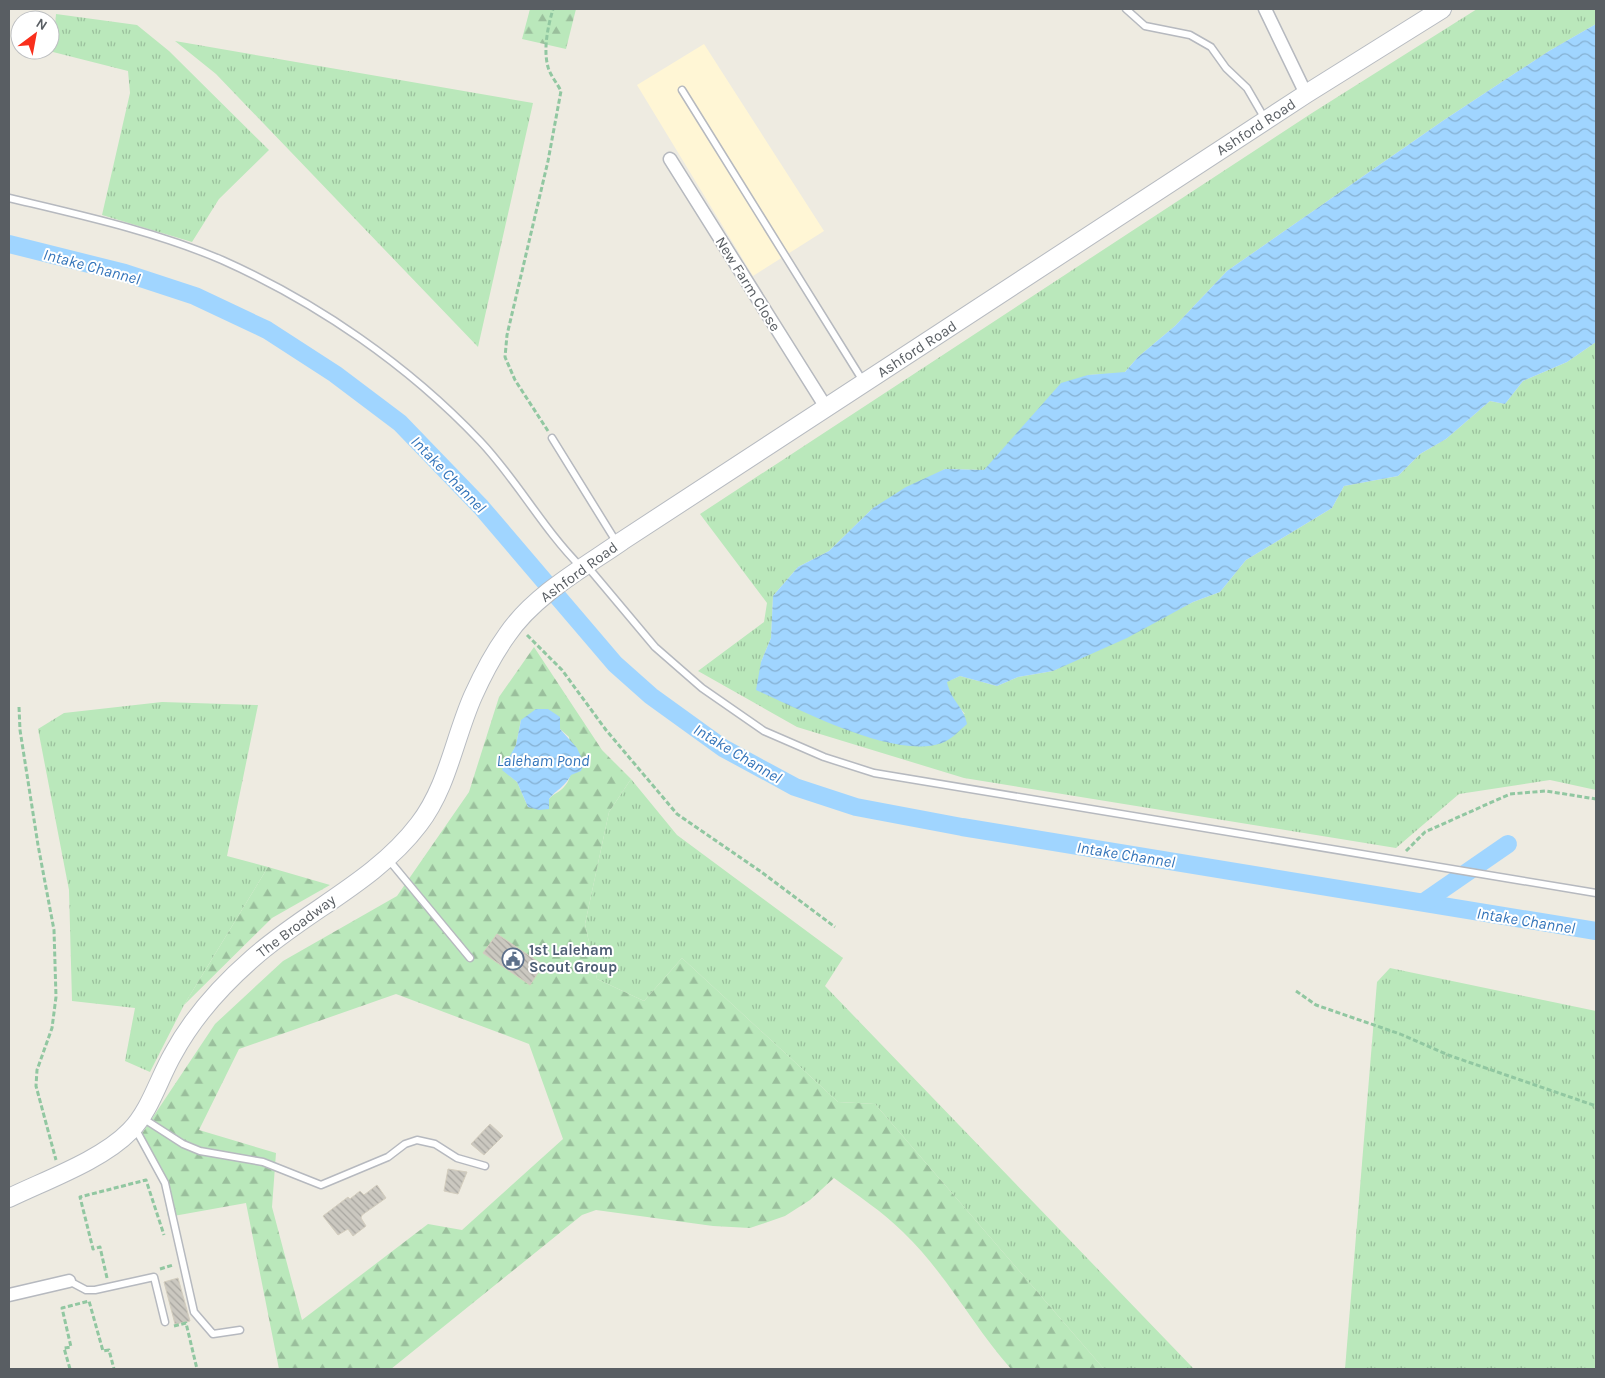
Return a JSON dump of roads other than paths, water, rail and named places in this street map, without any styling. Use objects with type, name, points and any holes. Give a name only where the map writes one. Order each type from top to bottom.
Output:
[{"type":"main road","name":"Ashford Road","points":[[531,608],[581,569],[618,544],[1306,94],[1441,9]]},
{"type":"main road","name":"The Broadway","points":[[9,1198],[106,1151],[137,1121],[173,1053],[216,993],[253,958],[294,925],[387,858],[404,843],[421,822],[437,794],[451,763],[459,732],[474,695],[507,634],[531,608]]},
{"type":"street","name":"Ashford Road","points":[[1265,9],[1306,94]]},
{"type":"street","name":"New Farm Close","points":[[670,159],[826,409]]},
{"type":"street","points":[[9,1295],[69,1281]]},
{"type":"lane","points":[[1126,9],[1145,26],[1190,35],[1210,47],[1226,68],[1247,88],[1266,121]]},
{"type":"lane","points":[[682,90],[865,384]]},
{"type":"lane","points":[[9,198],[102,220],[220,260],[290,295],[362,340],[432,394],[481,442],[564,550],[655,647],[702,688],[764,731],[824,757],[874,772],[1596,893]]},
{"type":"lane","points":[[552,438],[618,544]]},
{"type":"lane","points":[[387,858],[470,958]]},
{"type":"lane","points":[[137,1121],[200,1151],[263,1162],[321,1185],[388,1157],[405,1144],[417,1140],[435,1144],[457,1158],[485,1166]]},
{"type":"lane","points":[[137,1121],[165,1183],[194,1312],[213,1334],[240,1330]]},
{"type":"lane","points":[[69,1281],[86,1290],[110,1287],[154,1277],[165,1322]]},
{"type":"water","points":[[1596,24],[1596,342],[1567,362],[1523,381],[1505,404],[1490,401],[1446,439],[1420,454],[1398,476],[1344,486],[1332,508],[1246,560],[1220,592],[1193,602],[1127,638],[1053,671],[1018,677],[997,686],[960,676],[947,682],[951,694],[963,713],[967,724],[945,742],[922,746],[899,745],[874,739],[822,720],[756,690],[761,662],[771,638],[773,596],[798,567],[829,551],[873,508],[906,487],[945,469],[984,470],[1061,383],[1088,375],[1125,372],[1138,357],[1175,326],[1227,271],[1444,120],[1549,51]]},
{"type":"water","name":"Laleham Pond","points":[[536,709],[548,709],[560,717],[560,729],[577,748],[584,763],[581,771],[571,775],[552,795],[549,799],[549,809],[539,810],[528,807],[517,782],[502,770],[516,745],[521,720]]},
{"type":"waterway","name":"Intake Channel","points":[[9,244],[125,273],[195,296],[267,330],[335,374],[400,423],[481,507],[615,664],[651,696],[723,748],[795,787],[856,807],[962,827],[1596,931]]},
{"type":"waterway","points":[[1424,902],[1508,844]]},
{"type":"place","name":"1st Laleham Scout Group","points":[[513,959]]}]
